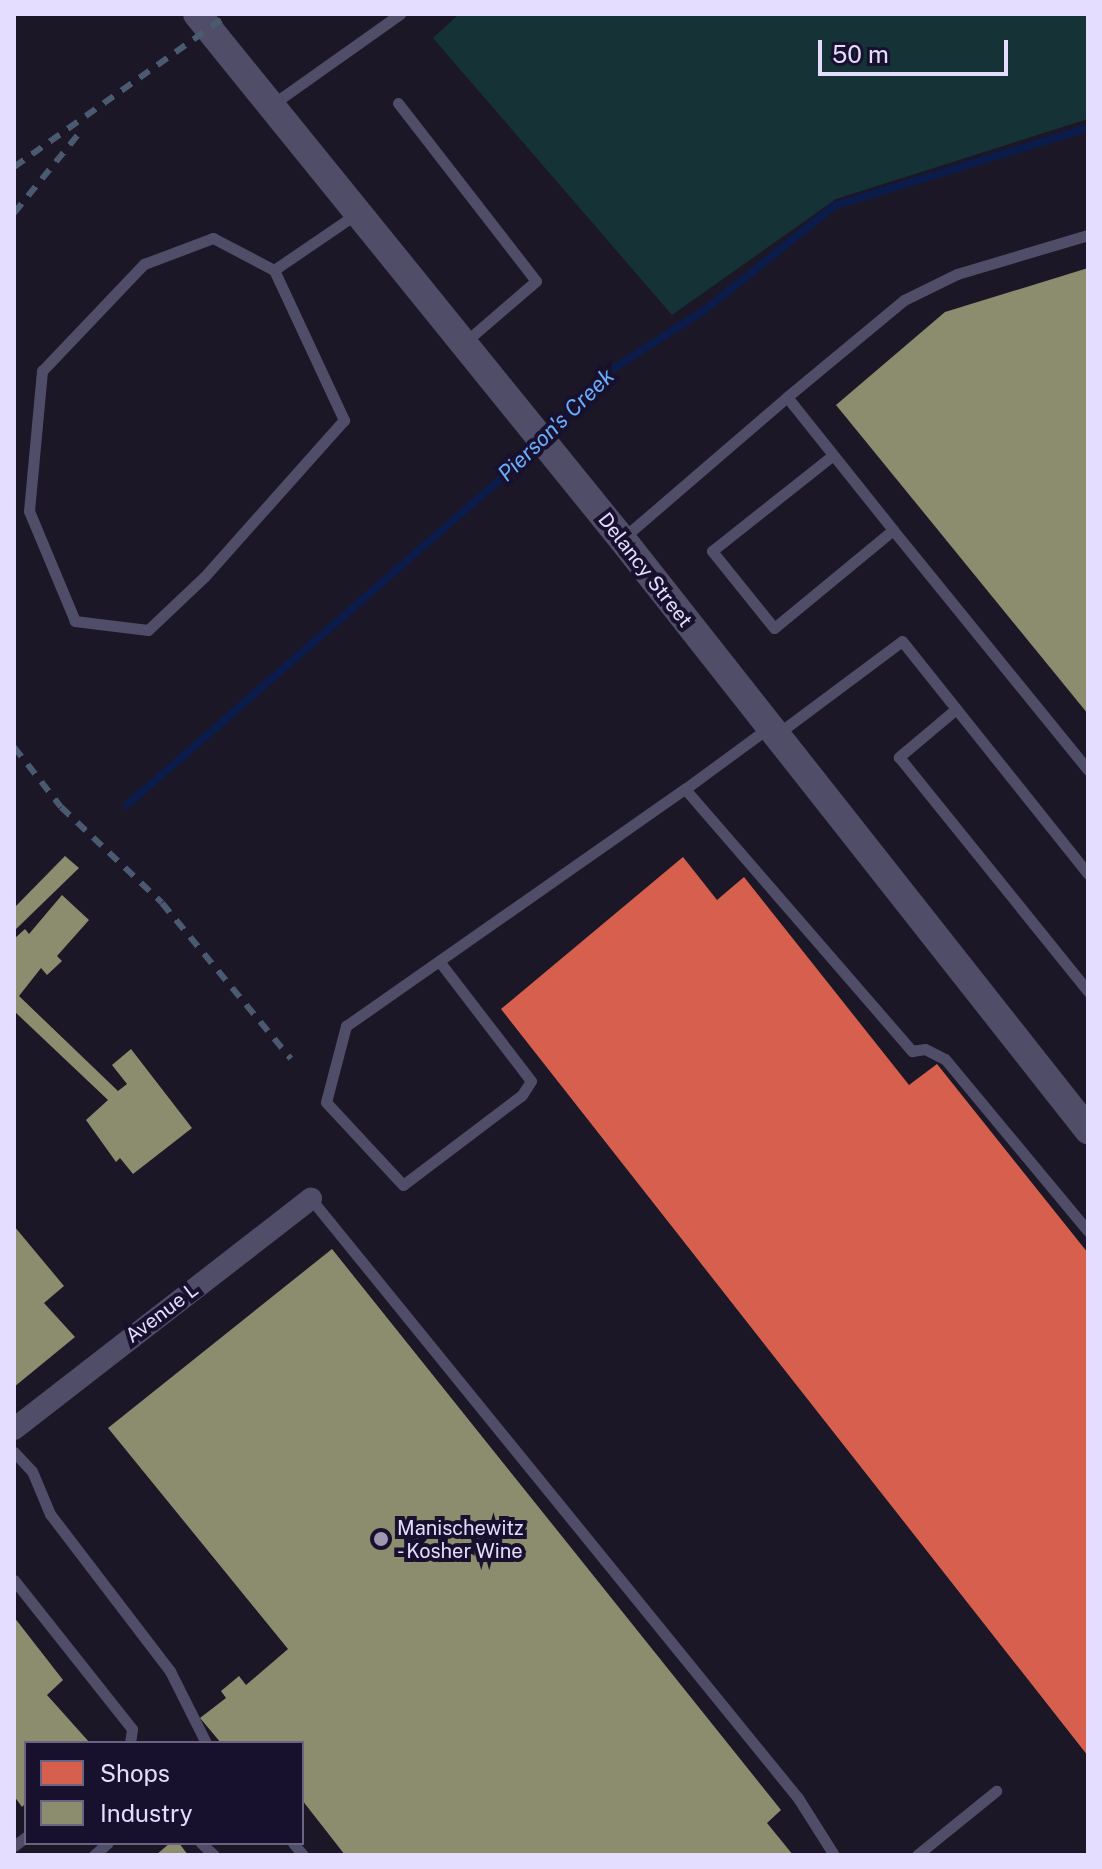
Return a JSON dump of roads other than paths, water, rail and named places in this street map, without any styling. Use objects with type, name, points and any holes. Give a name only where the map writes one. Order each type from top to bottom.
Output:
[{"type":"street","name":"Delancy Street","points":[[197,14],[622,539],[1088,1130]]},
{"type":"street","name":"Avenue L","points":[[14,1429],[311,1199]]},
{"type":"lane","points":[[273,105],[400,14]]},
{"type":"lane","points":[[398,103],[536,281],[464,343]]},
{"type":"lane","points":[[274,270],[360,212]]},
{"type":"lane","points":[[622,539],[904,300],[957,274],[1088,235]]},
{"type":"lane","points":[[213,238],[274,270],[344,420],[204,577],[148,630],[75,621],[29,511],[42,371],[144,264],[213,238]]},
{"type":"lane","points":[[787,397],[1088,770]]},
{"type":"lane","points":[[832,456],[712,551],[774,628],[893,530]]},
{"type":"lane","points":[[439,961],[531,1081],[522,1095],[403,1185],[326,1102],[346,1026],[685,789],[902,641],[1088,874]]},
{"type":"lane","points":[[956,709],[899,757],[1088,991]]},
{"type":"lane","points":[[685,789],[912,1051],[925,1049],[945,1059],[1088,1231]]},
{"type":"lane","points":[[311,1199],[798,1798],[834,1855]]},
{"type":"lane","points":[[14,1452],[32,1471],[50,1514],[170,1671],[205,1741]]},
{"type":"lane","points":[[14,1580],[132,1729],[130,1741]]},
{"type":"lane","points":[[917,1855],[996,1791]]},
{"type":"waterway","name":"Pierson's Creek","points":[[127,805],[543,442],[608,372],[706,309],[834,206],[1088,128]]},
{"type":"railway","points":[[14,167],[229,14]]},
{"type":"railway","points":[[14,213],[82,130]]},
{"type":"railway","points":[[14,747],[61,807],[162,903],[291,1059]]},
{"type":"place","name":"Manischewitz - Kosher Wine","points":[[381,1539]]}]
